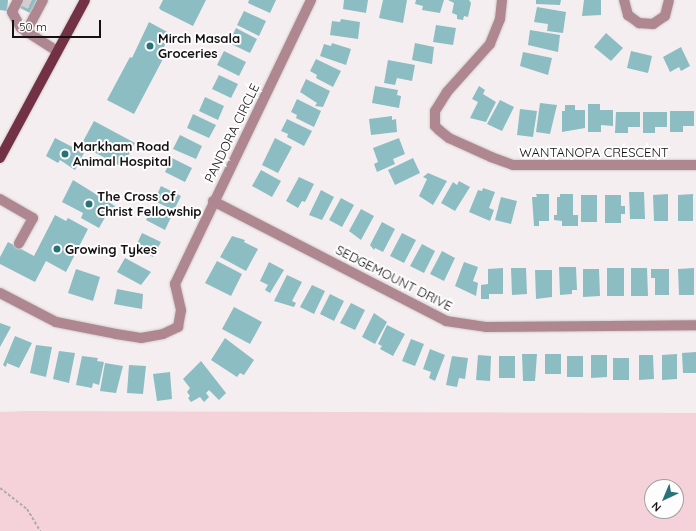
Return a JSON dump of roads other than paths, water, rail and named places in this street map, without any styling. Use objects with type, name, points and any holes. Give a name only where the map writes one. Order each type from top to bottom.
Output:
[{"type":"main road","points":[[0,158],[85,0]]},
{"type":"street","points":[[18,0],[12,12],[26,32],[57,51]]},
{"type":"street","name":"PANDORA CIRCLE","points":[[0,293],[56,322],[141,338],[162,334],[178,327],[181,310],[175,284],[213,201],[311,0]]},
{"type":"street","name":"WANTANOPA CRESCENT","points":[[502,0],[500,19],[490,44],[472,67],[447,92],[435,111],[435,126],[439,130],[449,138],[513,165],[696,165]]},
{"type":"street","points":[[624,0],[628,15],[639,23],[653,24],[665,16],[669,0]]},
{"type":"street","points":[[26,32],[38,5]]},
{"type":"street","points":[[0,199],[33,218],[19,243]]},
{"type":"street","name":"SEDGEMOUNT DRIVE","points":[[213,201],[446,321],[486,327],[696,324]]},
{"type":"tunnel","points":[[21,0],[34,6]]},
{"type":"place","name":"Mirch Masala Groceries","points":[[150,46]]},
{"type":"place","name":"Markham Road Animal Hospital","points":[[65,154]]},
{"type":"place","name":"The Cross of Christ Fellowship","points":[[89,204]]},
{"type":"place","name":"Growing Tykes","points":[[57,249]]}]
